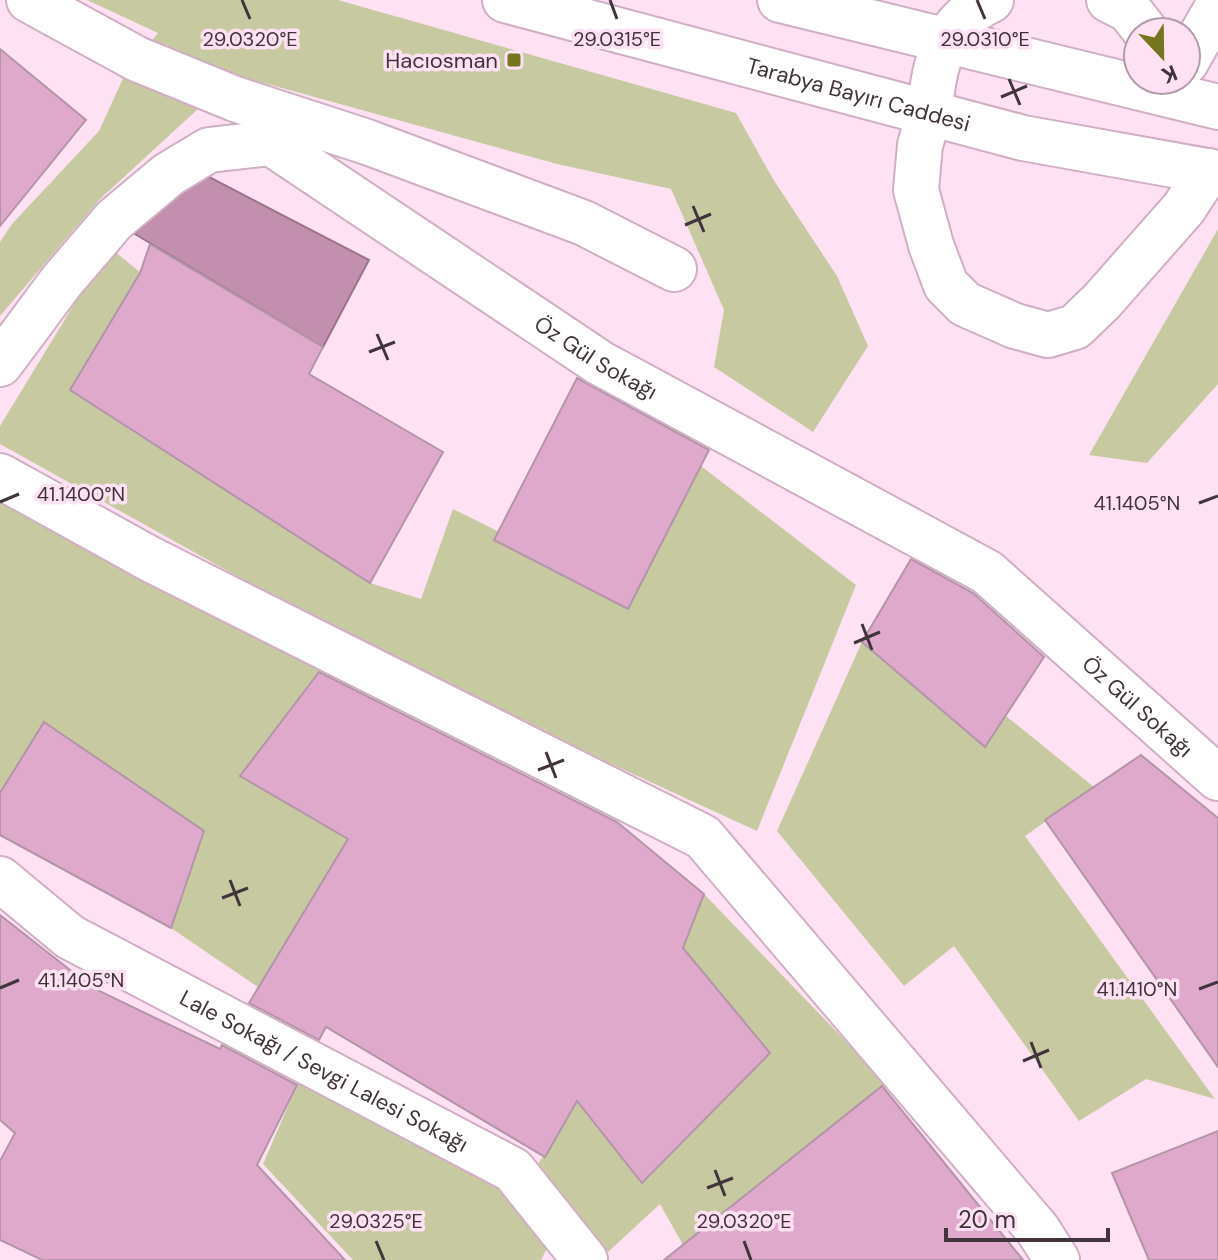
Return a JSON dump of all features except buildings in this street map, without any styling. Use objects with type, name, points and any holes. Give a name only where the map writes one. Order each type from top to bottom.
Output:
[{"type":"street","points":[[29,0],[137,59],[235,99],[367,142],[584,223],[674,269]]},
{"type":"street","name":"Tarabya Bayırı Caddesi","points":[[505,0],[1023,138],[1213,172]]},
{"type":"street","points":[[780,0],[948,20],[1122,67]]},
{"type":"street","points":[[991,0],[948,20],[936,65],[930,112],[920,145],[916,190],[946,285],[965,304],[1015,326],[1048,335],[1075,327],[1102,301],[1213,172]]},
{"type":"street","points":[[1109,0],[1129,10],[1134,16]]},
{"type":"street","points":[[1202,32],[1218,6]]},
{"type":"street","points":[[1199,96],[1218,107]]},
{"type":"street","name":"Öz Gül Sokağı","points":[[0,364],[61,282],[114,220],[169,174],[209,150],[271,143],[600,363],[987,572],[1218,778]]},
{"type":"street","points":[[0,476],[150,559],[703,837],[1038,1230],[1057,1260]]},
{"type":"street","name":"Lale Sokağı / Sevgi Lalesi Sokağı","points":[[0,879],[70,937],[513,1170],[585,1260]]},
{"type":"green space","points":[[87,0],[338,0],[736,113],[773,179],[837,276],[868,346],[813,432],[714,367],[724,310],[671,189],[557,164],[235,75],[100,199],[0,316],[0,242],[12,224],[99,131],[125,74],[158,33]]},
{"type":"green space","points":[[1218,229],[1218,384],[1147,463],[1089,455]]},
{"type":"green space","points":[[109,247],[141,273],[370,583],[421,599],[453,509],[611,587],[684,453],[856,585],[757,831],[398,666],[0,444],[0,426]]},
{"type":"green space","points":[[0,473],[321,668],[241,776],[348,839],[258,987],[171,928],[204,831],[44,722],[0,793]]},
{"type":"green space","points":[[862,642],[985,747],[1006,716],[1094,787],[1025,836],[1215,1099],[1146,1079],[1079,1121],[954,946],[904,986],[777,831]]},
{"type":"green space","points":[[704,894],[886,1083],[683,1245],[660,1204],[608,1252],[535,1169],[577,1101],[643,1183],[769,1053],[683,948]]},
{"type":"green space","points":[[304,1069],[511,1178],[553,1237],[541,1260],[353,1260],[263,1164]]},
{"type":"shaded area","points":[[188,166],[369,260],[323,347],[135,234]]},
{"type":"place","name":"Hacıosman","points":[[514,60]]}]
